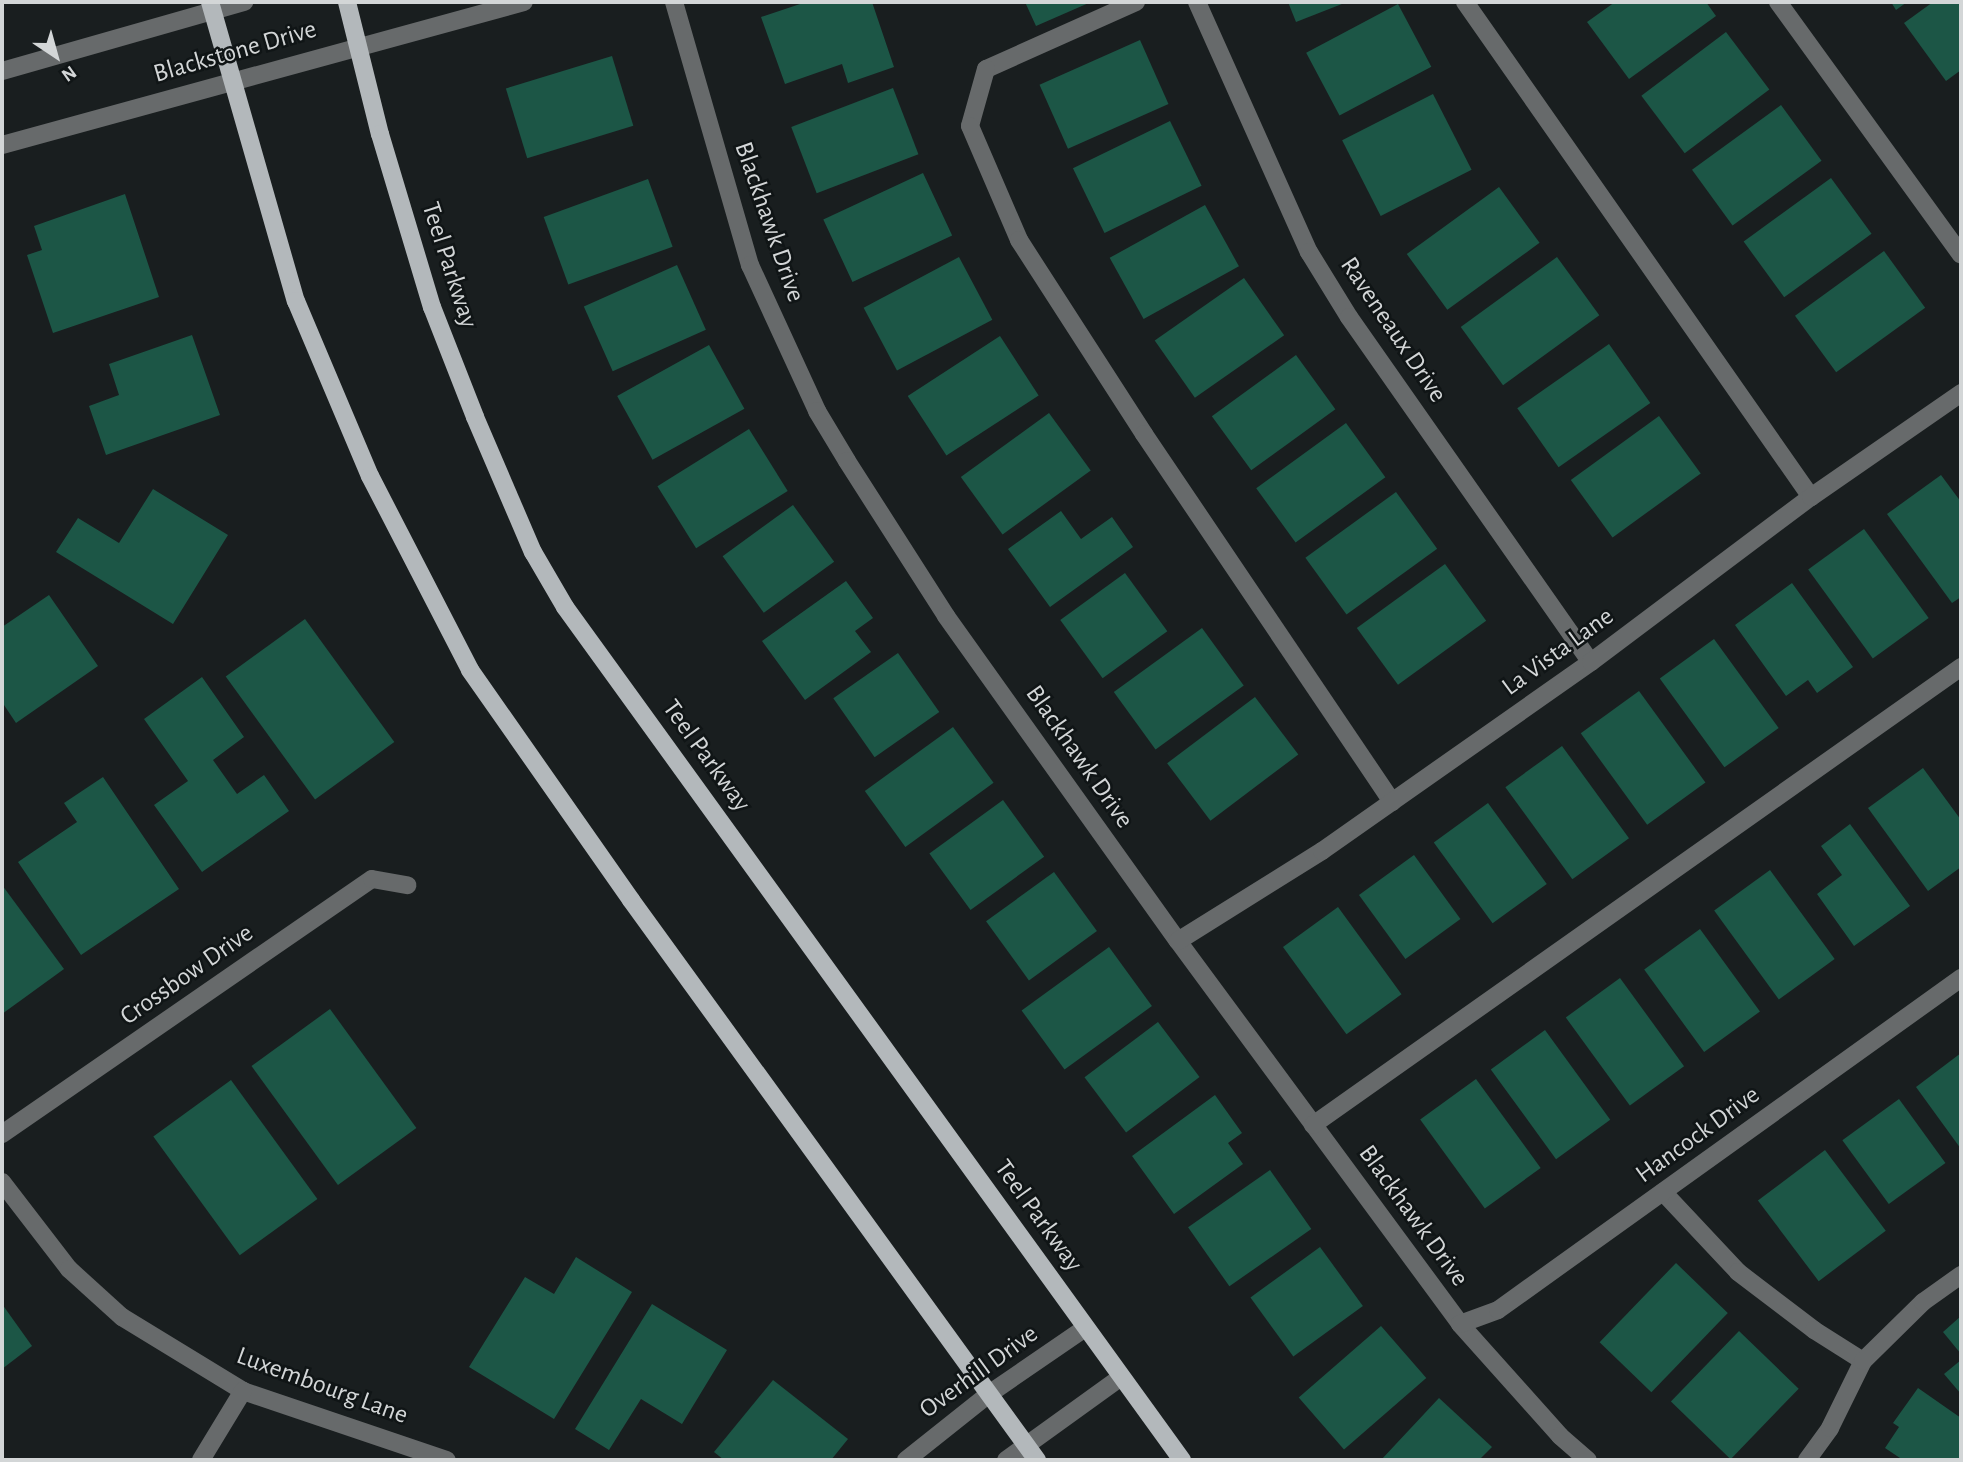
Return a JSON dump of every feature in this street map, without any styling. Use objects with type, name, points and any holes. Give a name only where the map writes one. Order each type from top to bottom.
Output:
[{"type":"main road","name":"Teel Parkway","points":[[347,2],[360,45],[380,134],[432,307],[475,417],[533,552],[565,607],[1182,1460]]},
{"type":"main road","points":[[211,6],[296,301],[370,477],[470,670],[631,901],[1037,1460]]},
{"type":"street","name":"Blackstone Drive","points":[[2,71],[211,6],[244,2]]},
{"type":"street","name":"Blackstone Drive","points":[[2,145],[524,2]]},
{"type":"street","name":"Blackhawk Drive","points":[[674,2],[750,265],[817,411],[946,616],[1178,941],[1460,1324],[1560,1436],[1588,1460]]},
{"type":"street","points":[[1136,2],[986,69],[970,126],[1018,240],[1144,435],[1392,802]]},
{"type":"street","name":"Raveneaux Drive","points":[[1197,2],[1247,120],[1309,253],[1349,317],[1591,662]]},
{"type":"street","points":[[1465,2],[1811,496]]},
{"type":"street","points":[[1778,2],[1961,255]]},
{"type":"street","name":"La Vista Lane","points":[[1178,941],[1322,851],[1591,662],[1811,496],[1961,393]]},
{"type":"street","points":[[1314,1125],[1961,667]]},
{"type":"street","name":"Crossbow Drive","points":[[2,1134],[372,879],[407,885]]},
{"type":"street","name":"Hancock Drive","points":[[1460,1324],[1498,1310],[1961,978]]},
{"type":"street","name":"Luxembourg Lane","points":[[2,1182],[69,1269],[122,1317],[243,1391],[447,1460]]},
{"type":"street","points":[[1663,1192],[1738,1272],[1814,1330],[1863,1361]]},
{"type":"street","points":[[1808,1460],[1830,1428],[1863,1361],[1923,1302],[1961,1275]]},
{"type":"street","name":"Overhill Drive","points":[[906,1460],[989,1394],[1085,1328]]},
{"type":"street","points":[[1006,1460],[1121,1377]]},
{"type":"street","points":[[201,1460],[243,1391]]},
{"type":"building","points":[[806,2],[872,2],[894,67],[848,83],[842,64],[785,84],[761,17]]},
{"type":"building","points":[[1025,2],[1091,2],[1036,26]]},
{"type":"building","points":[[1288,2],[1347,2],[1296,22]]},
{"type":"building","points":[[1615,2],[1706,2],[1716,16],[1629,79],[1587,22]]},
{"type":"building","points":[[1891,2],[1907,2],[1896,10]]},
{"type":"building","points":[[1933,2],[1961,2],[1961,70],[1946,81],[1904,23]]},
{"type":"building","points":[[1398,4],[1431,67],[1340,116],[1306,53]]},
{"type":"building","points":[[1726,32],[1769,90],[1685,153],[1641,96]]},
{"type":"building","points":[[1140,40],[1168,104],[1068,149],[1040,85]]},
{"type":"building","points":[[612,56],[633,126],[527,158],[506,88]]},
{"type":"building","points":[[893,88],[918,154],[817,193],[791,127]]},
{"type":"building","points":[[1433,94],[1472,170],[1381,216],[1342,140]]},
{"type":"building","points":[[1781,105],[1822,161],[1733,225],[1692,170]]},
{"type":"building","points":[[1170,121],[1202,186],[1104,233],[1073,168]]},
{"type":"building","points":[[923,173],[952,236],[852,282],[823,219]]},
{"type":"building","points":[[1831,178],[1872,234],[1784,297],[1744,241]]},
{"type":"building","points":[[648,179],[673,247],[568,285],[544,217]]},
{"type":"building","points":[[1499,187],[1540,243],[1447,310],[1407,254]]},
{"type":"building","points":[[125,194],[159,297],[53,333],[27,255],[42,250],[34,226]]},
{"type":"building","points":[[1205,205],[1239,266],[1144,319],[1110,258]]},
{"type":"building","points":[[1884,251],[1925,308],[1836,372],[1795,316]]},
{"type":"building","points":[[959,257],[992,320],[897,370],[864,308]]},
{"type":"building","points":[[1557,257],[1599,315],[1503,385],[1461,327]]},
{"type":"building","points":[[677,265],[706,330],[613,371],[584,306]]},
{"type":"building","points":[[1244,278],[1284,335],[1195,398],[1155,341]]},
{"type":"building","points":[[192,335],[220,415],[106,455],[89,406],[119,395],[109,364]]},
{"type":"building","points":[[1000,336],[1039,396],[946,455],[908,396]]},
{"type":"building","points":[[1609,344],[1650,403],[1559,467],[1517,408]]},
{"type":"building","points":[[709,345],[744,409],[653,460],[617,396]]},
{"type":"building","points":[[1296,355],[1335,409],[1251,470],[1212,416]]},
{"type":"building","points":[[1049,413],[1091,470],[1003,535],[961,477]]},
{"type":"building","points":[[1659,416],[1701,473],[1613,538],[1571,480]]},
{"type":"building","points":[[1346,423],[1385,477],[1296,542],[1256,488]]},
{"type":"building","points":[[749,429],[788,491],[696,548],[657,486]]},
{"type":"building","points":[[1941,475],[1961,502],[1961,597],[1952,603],[1887,514]]},
{"type":"building","points":[[153,489],[228,535],[173,624],[56,552],[78,518],[119,543]]},
{"type":"building","points":[[1396,492],[1437,549],[1347,614],[1305,558]]},
{"type":"building","points":[[793,505],[834,562],[764,613],[723,556]]},
{"type":"building","points":[[1061,511],[1081,539],[1112,517],[1133,547],[1050,607],[1008,549]]},
{"type":"building","points":[[1864,529],[1929,618],[1873,659],[1808,570]]},
{"type":"building","points":[[1445,564],[1486,621],[1398,685],[1357,628]]},
{"type":"building","points":[[1125,573],[1167,631],[1103,678],[1060,620]]},
{"type":"building","points":[[846,581],[873,618],[855,631],[871,652],[805,700],[762,641]]},
{"type":"building","points":[[1792,583],[1853,667],[1817,693],[1808,680],[1786,696],[1735,625]]},
{"type":"building","points":[[49,595],[98,666],[16,723],[2,702],[2,627]]},
{"type":"building","points":[[305,619],[394,742],[315,800],[226,677]]},
{"type":"building","points":[[1202,628],[1244,685],[1156,750],[1114,692]]},
{"type":"building","points":[[1714,639],[1779,728],[1724,767],[1660,678]]},
{"type":"building","points":[[898,653],[939,712],[875,757],[833,698]]},
{"type":"building","points":[[202,677],[244,737],[213,760],[237,794],[264,775],[289,811],[202,872],[154,805],[188,781],[144,719]]},
{"type":"building","points":[[1639,691],[1705,782],[1647,825],[1581,733]]},
{"type":"building","points":[[1255,697],[1298,755],[1210,821],[1167,763]]},
{"type":"building","points":[[953,727],[994,783],[905,847],[865,791]]},
{"type":"building","points":[[1562,746],[1629,838],[1572,879],[1505,787]]},
{"type":"building","points":[[1923,768],[1961,820],[1961,867],[1928,891],[1868,808]]},
{"type":"building","points":[[103,777],[179,889],[81,955],[18,862],[77,822],[64,803]]},
{"type":"building","points":[[1003,800],[1044,857],[971,910],[929,853]]},
{"type":"building","points":[[1488,803],[1547,884],[1493,923],[1434,842]]},
{"type":"building","points":[[1850,824],[1910,906],[1854,946],[1817,894],[1842,875],[1821,846]]},
{"type":"building","points":[[1414,855],[1460,919],[1405,959],[1359,895]]},
{"type":"building","points":[[1770,870],[1835,959],[1779,1000],[1714,911]]},
{"type":"building","points":[[1054,872],[1097,931],[1029,980],[986,921]]},
{"type":"building","points":[[2,885],[64,969],[2,1014]]},
{"type":"building","points":[[1338,907],[1401,994],[1346,1034],[1283,947]]},
{"type":"building","points":[[1700,929],[1760,1012],[1704,1052],[1644,970]]},
{"type":"building","points":[[1109,947],[1152,1006],[1065,1070],[1022,1010]]},
{"type":"building","points":[[1620,978],[1684,1066],[1630,1106],[1566,1017]]},
{"type":"building","points":[[330,1009],[416,1128],[338,1185],[252,1066]]},
{"type":"building","points":[[1158,1022],[1200,1077],[1126,1132],[1085,1077]]},
{"type":"building","points":[[1545,1030],[1610,1120],[1556,1159],[1491,1069]]},
{"type":"building","points":[[1961,1053],[1961,1149],[1916,1087]]},
{"type":"building","points":[[1476,1079],[1541,1168],[1485,1209],[1420,1120]]},
{"type":"building","points":[[231,1080],[317,1199],[240,1255],[153,1136]]},
{"type":"building","points":[[1215,1095],[1242,1133],[1228,1143],[1243,1164],[1174,1214],[1132,1156]]},
{"type":"building","points":[[1899,1099],[1945,1163],[1889,1204],[1842,1140]]},
{"type":"building","points":[[1825,1150],[1886,1231],[1819,1281],[1758,1201]]},
{"type":"building","points":[[1270,1170],[1311,1229],[1229,1286],[1188,1227]]},
{"type":"building","points":[[1320,1247],[1363,1306],[1293,1357],[1250,1298]]},
{"type":"building","points":[[576,1257],[632,1292],[554,1419],[469,1367],[525,1277],[554,1294]]},
{"type":"building","points":[[1676,1263],[1728,1313],[1651,1392],[1600,1342]]},
{"type":"building","points":[[2,1304],[32,1346],[2,1369]]},
{"type":"building","points":[[652,1304],[727,1350],[682,1424],[641,1399],[609,1450],[575,1429]]},
{"type":"building","points":[[1961,1316],[1961,1354],[1943,1332]]},
{"type":"building","points":[[1381,1326],[1426,1378],[1344,1450],[1299,1398]]},
{"type":"building","points":[[1739,1331],[1799,1389],[1731,1459],[1671,1401]]},
{"type":"building","points":[[1961,1360],[1961,1394],[1944,1374]]},
{"type":"building","points":[[773,1380],[848,1439],[831,1460],[724,1460],[714,1452]]},
{"type":"building","points":[[1918,1388],[1961,1418],[1961,1460],[1903,1460],[1885,1448],[1899,1427],[1893,1423]]},
{"type":"building","points":[[1439,1398],[1492,1447],[1479,1460],[1381,1460]]}]
